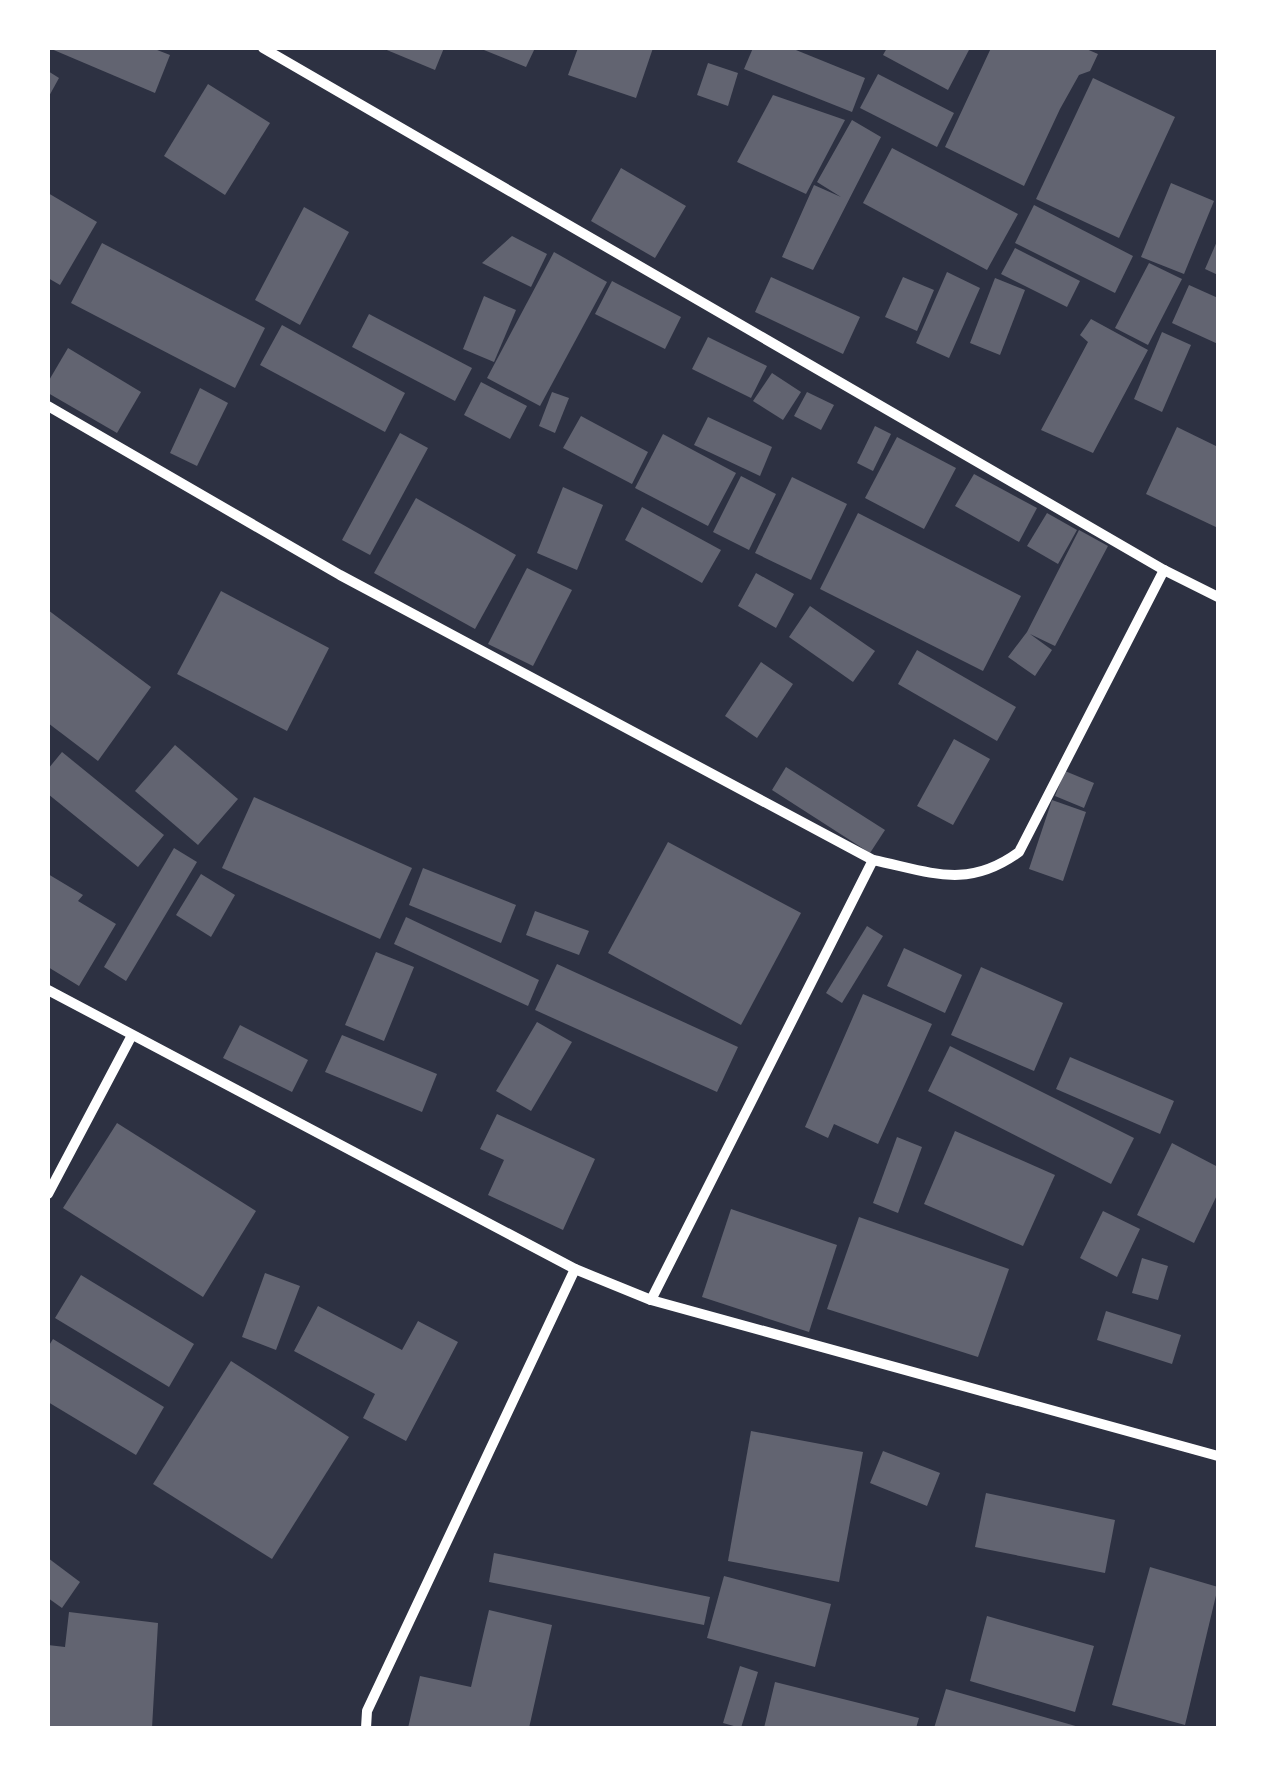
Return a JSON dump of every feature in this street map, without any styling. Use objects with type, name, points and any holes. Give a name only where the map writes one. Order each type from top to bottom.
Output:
[{"type":"street","points":[[263,48],[1164,570],[1218,597]]},
{"type":"street","points":[[48,406],[340,576],[872,860],[961,878],[994,870],[1019,852],[1164,570]]},
{"type":"street","points":[[651,1300],[872,860]]},
{"type":"street","points":[[48,990],[575,1269],[651,1300],[1218,1456]]},
{"type":"street","points":[[48,1194],[131,1037]]},
{"type":"street","points":[[366,1728],[367,1712],[575,1269]]},
{"type":"building","points":[[49,48],[152,48],[170,55],[155,93]]},
{"type":"building","points":[[382,48],[444,48],[435,70]]},
{"type":"building","points":[[479,48],[535,48],[526,67]]},
{"type":"building","points":[[578,48],[653,48],[636,98],[568,75]]},
{"type":"building","points":[[753,48],[791,48],[865,78],[852,112],[744,69]]},
{"type":"building","points":[[887,48],[970,48],[948,90],[883,55]]},
{"type":"building","points":[[991,48],[1084,48],[1098,54],[1090,71],[1079,75],[1024,186],[945,147]]},
{"type":"building","points":[[708,63],[738,73],[728,106],[697,95]]},
{"type":"building","points":[[48,71],[59,78],[48,98]]},
{"type":"building","points":[[878,74],[954,113],[937,147],[860,108]]},
{"type":"building","points":[[1093,78],[1175,117],[1119,238],[1036,199]]},
{"type":"building","points":[[208,84],[270,123],[225,195],[164,156]]},
{"type":"building","points":[[773,95],[845,120],[806,194],[737,162]]},
{"type":"building","points":[[852,120],[881,137],[813,270],[782,257],[814,185],[841,197],[817,182]]},
{"type":"building","points":[[892,148],[1018,214],[987,270],[863,203]]},
{"type":"building","points":[[621,168],[686,206],[655,258],[591,221]]},
{"type":"building","points":[[1171,183],[1214,201],[1184,274],[1141,257]]},
{"type":"building","points":[[48,193],[97,222],[60,285],[48,278]]},
{"type":"building","points":[[1034,205],[1133,256],[1115,293],[1015,243]]},
{"type":"building","points":[[304,207],[349,232],[300,325],[255,300]]},
{"type":"building","points":[[512,236],[547,254],[531,287],[482,263]]},
{"type":"building","points":[[1218,239],[1218,275],[1205,269]]},
{"type":"building","points":[[102,243],[265,328],[235,388],[71,303]]},
{"type":"building","points":[[1015,248],[1080,281],[1067,307],[1001,274]]},
{"type":"building","points":[[554,252],[607,282],[540,406],[487,378]]},
{"type":"building","points":[[1149,263],[1182,279],[1148,345],[1115,328]]},
{"type":"building","points":[[947,272],[980,288],[949,358],[916,343]]},
{"type":"building","points":[[771,277],[860,317],[843,354],[755,312]]},
{"type":"building","points":[[903,277],[934,290],[917,331],[885,317]]},
{"type":"building","points":[[995,278],[1025,290],[1000,355],[970,343]]},
{"type":"building","points":[[612,281],[681,317],[665,349],[595,314]]},
{"type":"building","points":[[1189,285],[1218,298],[1218,344],[1172,323]]},
{"type":"building","points":[[484,296],[516,310],[494,362],[463,349]]},
{"type":"building","points":[[369,314],[472,368],[455,401],[352,347]]},
{"type":"building","points":[[1091,319],[1148,350],[1093,453],[1041,430],[1088,342],[1080,335]]},
{"type":"building","points":[[282,325],[405,393],[385,432],[260,365]]},
{"type":"building","points":[[1162,332],[1191,345],[1162,412],[1134,399]]},
{"type":"building","points":[[708,337],[767,366],[751,398],[692,369]]},
{"type":"building","points":[[68,348],[141,392],[117,433],[48,393],[48,382]]},
{"type":"building","points":[[772,373],[801,392],[783,420],[753,401]]},
{"type":"building","points":[[481,382],[527,406],[510,439],[464,415]]},
{"type":"building","points":[[200,388],[228,403],[197,466],[170,453]]},
{"type":"building","points":[[552,392],[569,398],[555,433],[539,426]]},
{"type":"building","points":[[807,392],[834,405],[821,430],[794,416]]},
{"type":"building","points":[[581,416],[648,452],[632,484],[563,448]]},
{"type":"building","points":[[708,417],[772,447],[760,476],[694,445]]},
{"type":"building","points":[[875,426],[891,434],[873,471],[857,463]]},
{"type":"building","points":[[1177,427],[1218,447],[1218,528],[1146,494]]},
{"type":"building","points":[[400,433],[428,448],[370,555],[342,540]]},
{"type":"building","points":[[663,434],[736,473],[708,526],[635,488]]},
{"type":"building","points":[[897,437],[956,468],[924,529],[865,498]]},
{"type":"building","points":[[974,474],[1037,508],[1019,542],[955,506]]},
{"type":"building","points":[[741,476],[776,494],[749,550],[713,532]]},
{"type":"building","points":[[792,477],[847,504],[811,580],[755,553]]},
{"type":"building","points":[[563,487],[603,505],[577,570],[537,553]]},
{"type":"building","points":[[416,498],[516,555],[475,629],[374,573]]},
{"type":"building","points":[[642,507],[721,550],[702,583],[625,540]]},
{"type":"building","points":[[858,513],[1021,596],[983,671],[820,589]]},
{"type":"building","points":[[1047,513],[1077,530],[1058,564],[1027,546]]},
{"type":"building","points":[[1079,530],[1108,546],[1055,646],[1030,634],[1052,650],[1035,676],[1008,657],[1027,632]]},
{"type":"building","points":[[527,568],[572,590],[533,666],[488,644]]},
{"type":"building","points":[[756,573],[794,594],[776,628],[738,606]]},
{"type":"building","points":[[221,591],[329,648],[287,731],[177,674]]},
{"type":"building","points":[[810,606],[875,651],[853,682],[789,637]]},
{"type":"building","points":[[48,610],[151,687],[98,761],[48,723]]},
{"type":"building","points":[[917,650],[1016,707],[997,741],[898,684]]},
{"type":"building","points":[[761,662],[793,684],[757,738],[725,716]]},
{"type":"building","points":[[954,739],[990,759],[953,825],[917,806]]},
{"type":"building","points":[[175,745],[238,799],[198,845],[135,791]]},
{"type":"building","points":[[62,752],[164,835],[138,867],[48,794],[48,769]]},
{"type":"building","points":[[786,767],[885,830],[870,853],[772,790]]},
{"type":"building","points":[[1065,771],[1094,783],[1084,808],[1055,796]]},
{"type":"building","points":[[254,797],[412,868],[380,939],[222,868]]},
{"type":"building","points":[[1052,800],[1086,812],[1063,881],[1029,869]]},
{"type":"building","points":[[668,842],[801,913],[741,1025],[608,953]]},
{"type":"building","points":[[174,848],[197,862],[126,981],[104,967]]},
{"type":"building","points":[[423,868],[516,905],[501,943],[409,905]]},
{"type":"building","points":[[48,874],[83,895],[78,901],[116,924],[79,986],[48,967]]},
{"type":"building","points":[[201,874],[235,895],[211,937],[176,915]]},
{"type":"building","points":[[535,911],[589,931],[579,955],[526,935]]},
{"type":"building","points":[[406,917],[539,980],[528,1006],[394,944]]},
{"type":"building","points":[[867,926],[883,936],[842,1003],[826,993]]},
{"type":"building","points":[[904,948],[962,975],[945,1013],[887,986]]},
{"type":"building","points":[[376,952],[414,967],[384,1041],[345,1025]]},
{"type":"building","points":[[557,964],[738,1047],[717,1092],[535,1010]]},
{"type":"building","points":[[981,967],[1063,1003],[1034,1071],[951,1035]]},
{"type":"building","points":[[863,994],[932,1024],[878,1144],[834,1124],[828,1138],[805,1127]]},
{"type":"building","points":[[537,1022],[572,1042],[531,1111],[496,1091]]},
{"type":"building","points":[[240,1025],[308,1060],[292,1092],[223,1058]]},
{"type":"building","points":[[342,1035],[437,1074],[422,1112],[325,1072]]},
{"type":"building","points":[[950,1046],[1134,1138],[1111,1184],[928,1091]]},
{"type":"building","points":[[1070,1057],[1174,1101],[1160,1134],[1056,1089]]},
{"type":"building","points":[[497,1114],[595,1159],[563,1230],[488,1195],[504,1160],[480,1149]]},
{"type":"building","points":[[117,1123],[256,1211],[203,1297],[63,1208]]},
{"type":"building","points":[[955,1131],[1055,1175],[1023,1246],[924,1204]]},
{"type":"building","points":[[897,1137],[922,1147],[898,1213],[873,1203]]},
{"type":"building","points":[[1172,1143],[1218,1167],[1218,1193],[1194,1243],[1137,1215]]},
{"type":"building","points":[[731,1209],[837,1245],[809,1332],[702,1297]]},
{"type":"building","points":[[1103,1211],[1140,1229],[1117,1277],[1080,1258]]},
{"type":"building","points":[[859,1217],[1009,1269],[978,1357],[827,1309]]},
{"type":"building","points":[[1142,1258],[1168,1266],[1158,1300],[1132,1293]]},
{"type":"building","points":[[265,1273],[300,1286],[276,1350],[242,1337]]},
{"type":"building","points":[[81,1275],[194,1344],[169,1387],[55,1318]]},
{"type":"building","points":[[318,1306],[402,1350],[418,1321],[458,1342],[406,1441],[363,1418],[375,1394],[294,1351]]},
{"type":"building","points":[[1106,1311],[1181,1335],[1172,1364],[1097,1340]]},
{"type":"building","points":[[53,1339],[164,1407],[136,1455],[48,1402],[48,1347]]},
{"type":"building","points":[[231,1361],[349,1437],[272,1559],[153,1484]]},
{"type":"building","points":[[751,1431],[863,1452],[839,1582],[728,1561]]},
{"type":"building","points":[[883,1451],[940,1473],[927,1506],[870,1483]]},
{"type":"building","points":[[986,1493],[1115,1520],[1105,1573],[975,1547]]},
{"type":"building","points":[[494,1553],[710,1597],[704,1625],[489,1582]]},
{"type":"building","points":[[48,1558],[80,1582],[62,1608],[48,1598]]},
{"type":"building","points":[[1150,1567],[1218,1587],[1185,1725],[1112,1705]]},
{"type":"building","points":[[724,1576],[831,1604],[815,1667],[707,1638]]},
{"type":"building","points":[[489,1610],[552,1625],[529,1728],[408,1728],[420,1676],[471,1687]]},
{"type":"building","points":[[69,1612],[158,1623],[152,1728],[48,1728],[48,1645],[65,1647]]},
{"type":"building","points":[[987,1616],[1094,1646],[1075,1712],[970,1681]]},
{"type":"building","points":[[740,1666],[758,1672],[741,1728],[723,1723]]},
{"type":"building","points":[[775,1682],[919,1718],[916,1728],[764,1728]]},
{"type":"building","points":[[946,1689],[1079,1727],[934,1728]]}]
